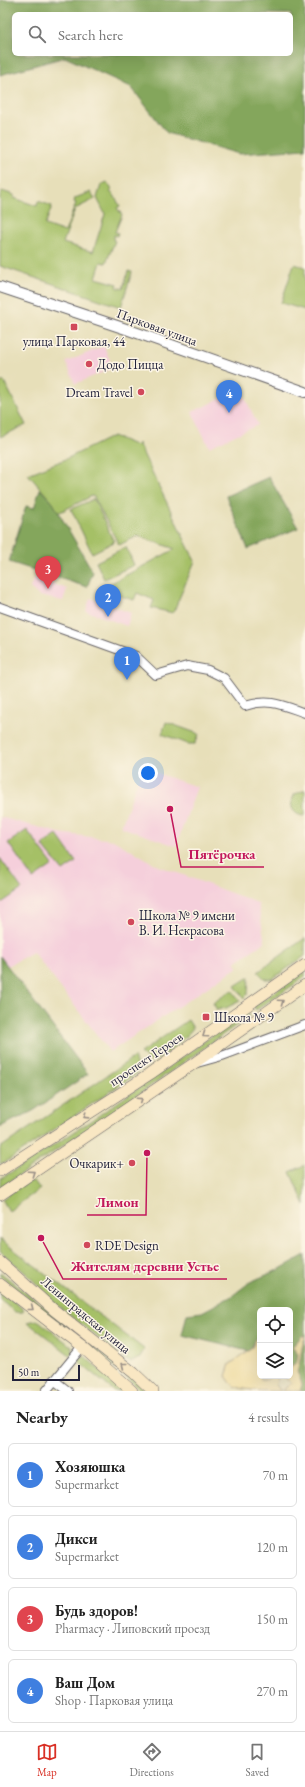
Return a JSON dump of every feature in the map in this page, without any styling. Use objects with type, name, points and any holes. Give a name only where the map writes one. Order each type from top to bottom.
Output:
[{"type":"main road","name":"проспект Героев","points":[[0,1171],[150,1074],[305,965]]},
{"type":"main road","points":[[0,1195],[193,1064],[305,985]]},
{"type":"main road","name":"Ленинградская улица","points":[[0,1262],[54,1310],[134,1373],[153,1391]]},
{"type":"main road","points":[[0,1284],[82,1347],[132,1391]]},
{"type":"street","name":"Парковая улица","points":[[0,288],[126,329],[305,392]]},
{"type":"street","points":[[0,607],[136,656],[156,675],[187,666],[208,670],[224,678],[245,706],[272,701],[305,713]]},
{"type":"street","points":[[193,1064],[222,1056],[305,1025]]},
{"type":"street","points":[[46,1391],[82,1347]]},
{"type":"street","points":[[54,1380],[68,1391]]},
{"type":"shaded area","points":[[104,346],[113,368],[75,384],[66,362]]},
{"type":"shaded area","points":[[241,389],[258,425],[209,447],[192,412]]},
{"type":"shaded area","points":[[34,577],[67,589],[63,601],[39,596],[30,588]]},
{"type":"shaded area","points":[[90,598],[131,613],[127,626],[86,611]]},
{"type":"shaded area","points":[[142,768],[197,787],[176,846],[121,827]]},
{"type":"shaded area","name":"Школа № 9 имени В. И. Некрасова","points":[[0,817],[60,833],[113,840],[159,866],[258,903],[265,942],[235,962],[238,967],[110,1052],[33,952],[8,966],[0,956]]},
{"type":"green space","points":[[0,0],[305,0],[305,149],[239,154],[167,133],[131,87],[65,57],[0,75]]},
{"type":"green space","points":[[107,182],[112,190],[110,192],[114,195],[120,206],[117,208],[122,215],[115,232],[118,233],[117,236],[114,235],[113,240],[115,241],[106,263],[101,262],[96,278],[118,284],[117,287],[123,289],[128,271],[132,272],[121,307],[0,266],[0,195],[2,191],[14,195],[14,198],[37,206],[38,201],[52,206],[45,225],[65,232],[76,203],[74,202],[75,198],[91,192],[95,199],[75,209],[63,243],[93,252],[105,214],[97,198],[101,185]]},
{"type":"green space","points":[[294,264],[305,267],[305,310],[281,303]]},
{"type":"green space","points":[[4,381],[26,425],[0,437],[0,383]]},
{"type":"green space","points":[[113,436],[137,446],[138,443],[195,561],[173,613],[151,608],[154,600],[137,593],[134,600],[108,592],[104,587],[175,549],[138,536],[119,545],[94,497],[92,496],[58,513],[53,503],[28,474],[66,459]]},
{"type":"green space","points":[[269,477],[298,528],[248,549],[226,496]]},
{"type":"green space","points":[[40,489],[53,503],[93,572],[87,587],[9,562],[26,506],[34,508]]},
{"type":"green space","points":[[94,499],[114,542],[92,553],[71,509]]},
{"type":"green space","points":[[126,547],[134,565],[104,579],[96,562]]},
{"type":"green space","points":[[166,722],[199,734],[195,744],[188,744],[162,734]]},
{"type":"green space","points":[[305,790],[304,816],[297,814],[294,811],[292,808],[292,802],[295,794]]},
{"type":"green space","points":[[27,830],[53,865],[33,879],[8,843]]},
{"type":"green space","points":[[57,835],[76,862],[63,871],[42,845]]},
{"type":"green space","points":[[0,858],[22,889],[0,904]]},
{"type":"green space","points":[[305,938],[305,956],[272,979],[265,979],[258,972]]},
{"type":"green space","points":[[0,956],[88,1074],[33,1111],[0,1127]]},
{"type":"green space","points":[[305,971],[305,977],[256,1010],[254,1006]]},
{"type":"green space","points":[[249,977],[248,994],[244,998],[235,986]]},
{"type":"green space","points":[[232,990],[240,1001],[226,1008],[217,1010],[213,1003]]},
{"type":"green space","points":[[246,1012],[249,1016],[126,1103],[0,1188],[0,1179],[32,1160],[94,1119]]},
{"type":"green space","points":[[188,1020],[193,1028],[169,1052],[151,1062],[140,1053]]},
{"type":"green space","points":[[134,1057],[137,1066],[136,1074],[9,1160],[0,1164],[0,1148]]},
{"type":"green space","points":[[305,1165],[305,1205],[290,1172]]},
{"type":"green space","points":[[34,1181],[40,1189],[9,1211],[2,1199],[28,1182]]},
{"type":"green space","points":[[0,1239],[144,1349],[140,1358],[131,1362],[126,1360],[58,1306],[29,1276],[0,1251]]},
{"type":"green space","points":[[305,1255],[305,1337],[303,1335],[293,1346],[293,1307],[257,1307],[257,1339],[251,1349],[248,1351],[182,1335],[187,1314],[202,1312],[232,1296],[250,1282],[280,1269]]},
{"type":"green space","points":[[0,1272],[131,1376],[146,1391],[141,1391],[128,1378],[0,1276]]},
{"type":"green space","points":[[0,1290],[24,1310],[23,1312],[15,1312],[0,1300]]},
{"type":"green space","points":[[39,1321],[72,1347],[73,1352],[70,1355],[27,1322]]},
{"type":"green space","points":[[305,1338],[305,1391],[300,1391],[302,1384],[297,1372]]},
{"type":"green space","points":[[293,1348],[298,1354],[297,1361],[293,1366]]},
{"type":"green space","points":[[84,1356],[124,1391],[114,1391],[76,1360],[79,1357]]},
{"type":"sand","points":[[303,1335],[305,1338],[297,1372],[302,1384],[300,1391],[282,1391],[291,1383],[286,1379],[293,1379],[293,1366],[297,1361],[298,1354],[293,1346]]},
{"type":"sand","points":[[256,1339],[257,1379],[277,1379],[276,1385],[281,1391],[239,1388],[234,1386],[226,1376],[230,1364],[251,1349]]},
{"type":"place","name":"улица Парковая, 44","points":[[74,327]]},
{"type":"place","name":"Додо Пицца","points":[[89,364]]},
{"type":"place","name":"Dream Travel","points":[[141,392]]},
{"type":"place","name":"Ваш Дом","points":[[229,413]]},
{"type":"place","name":"Будь здоров!","points":[[48,589]]},
{"type":"place","name":"Дикси","points":[[108,617]]},
{"type":"place","name":"Хозяюшка","points":[[127,680]]},
{"type":"place","name":"Пятёрочка","points":[[170,809]]},
{"type":"place","name":"Школа № 9 имени В. И. Некрасова","points":[[131,922]]},
{"type":"place","name":"Школа № 9","points":[[206,1017]]},
{"type":"place","name":"Лимон","points":[[147,1153]]},
{"type":"place","name":"Очкарик+","points":[[132,1163]]},
{"type":"place","name":"Жителям деревни Устье","points":[[41,1238]]},
{"type":"place","name":"RDE Design","points":[[87,1245]]}]
